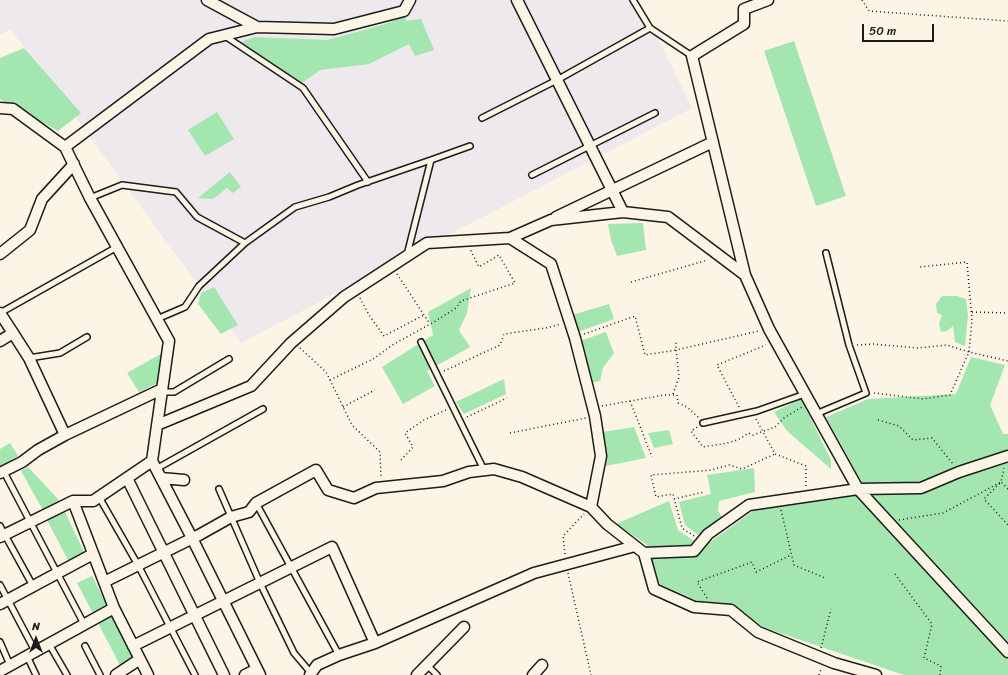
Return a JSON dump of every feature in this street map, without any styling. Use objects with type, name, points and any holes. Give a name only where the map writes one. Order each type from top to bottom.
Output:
[{"type":"street","points":[[207,0],[257,27]]},
{"type":"street","points":[[65,147],[209,39],[257,27],[334,29],[404,11],[410,0]]},
{"type":"street","points":[[517,0],[623,212]]},
{"type":"street","points":[[768,0],[744,10],[744,24],[692,56],[745,275],[775,341],[858,489],[1008,652]]},
{"type":"street","points":[[0,108],[13,109],[65,147],[90,198],[169,341],[157,425],[154,465],[258,672],[245,675]]},
{"type":"street","points":[[157,425],[251,386],[293,341],[344,297],[427,243],[510,238],[551,220],[713,142]]},
{"type":"street","points":[[0,254],[30,230],[42,199],[74,164]]},
{"type":"street","points":[[551,220],[623,212],[668,216],[745,275]]},
{"type":"street","points":[[510,238],[551,264],[575,338],[595,416],[601,456],[591,507]]},
{"type":"street","points":[[0,313],[29,358],[65,435]]},
{"type":"street","points":[[0,341],[13,333]]},
{"type":"street","points":[[2,472],[22,462],[38,450],[65,435],[162,391]]},
{"type":"street","points":[[644,553],[694,551],[708,534],[749,505],[858,489],[921,488],[959,472],[1008,455]]},
{"type":"street","points":[[2,533],[73,502],[93,502],[127,478],[154,465]]},
{"type":"street","points":[[154,465],[161,478],[184,480]]},
{"type":"street","points":[[104,582],[163,553],[230,517],[249,512],[256,503],[316,470],[328,490],[354,498],[376,488],[443,481],[469,472],[494,469],[522,477],[591,507],[607,524],[644,553],[654,589],[694,607],[731,610],[758,632],[834,663],[876,675]]},
{"type":"street","points":[[127,478],[224,675]]},
{"type":"street","points":[[73,502],[114,608],[148,675]]},
{"type":"street","points":[[310,674],[317,665],[339,655],[376,643],[534,573],[635,546]]},
{"type":"street","points":[[133,646],[332,547],[376,643]]},
{"type":"street","points":[[4,602],[93,554]]},
{"type":"street","points":[[5,670],[114,608]]},
{"type":"street","points":[[417,675],[464,627]]},
{"type":"street","points":[[116,675],[140,660]]},
{"type":"street","points":[[533,675],[542,665]]},
{"type":"lane","points":[[632,0],[650,28],[692,56]]},
{"type":"lane","points":[[482,118],[557,80],[650,28]]},
{"type":"lane","points":[[224,35],[303,88],[368,182]]},
{"type":"lane","points":[[532,175],[655,113]]},
{"type":"lane","points":[[157,319],[185,307],[199,286],[245,243],[295,207],[329,197],[470,146]]},
{"type":"lane","points":[[407,256],[431,160]]},
{"type":"lane","points":[[90,198],[122,185],[176,192],[197,216],[245,243]]},
{"type":"lane","points":[[0,313],[117,247]]},
{"type":"lane","points":[[816,414],[866,393],[849,345],[826,254]]},
{"type":"lane","points":[[29,358],[60,353],[87,337]]},
{"type":"lane","points":[[421,342],[484,470]]},
{"type":"lane","points":[[162,391],[174,392],[229,359]]},
{"type":"lane","points":[[703,423],[752,412],[805,394]]},
{"type":"lane","points":[[154,465],[263,409]]},
{"type":"lane","points":[[2,472],[84,624]]},
{"type":"lane","points":[[218,489],[260,583],[294,653],[310,674]]},
{"type":"lane","points":[[99,497],[138,565],[169,628],[195,675]]},
{"type":"lane","points":[[256,503],[290,568],[339,655]]},
{"type":"lane","points":[[2,533],[33,586]]},
{"type":"lane","points":[[0,585],[4,602],[31,654],[36,675]]},
{"type":"lane","points":[[0,642],[5,670]]},
{"type":"lane","points":[[49,644],[67,675]]},
{"type":"lane","points":[[85,646],[100,675]]},
{"type":"lane","points":[[427,665],[437,675]]},
{"type":"path","points":[[862,0],[869,11],[1008,21]]},
{"type":"path","points":[[330,380],[373,359],[394,344],[456,308],[461,301],[515,283],[500,255],[479,267],[465,241]]},
{"type":"path","points":[[631,282],[720,256]]},
{"type":"path","points":[[866,393],[923,399],[950,395],[969,352],[972,312],[966,262],[920,267]]},
{"type":"path","points":[[392,266],[430,324]]},
{"type":"path","points":[[356,289],[369,315],[384,336],[424,315]]},
{"type":"path","points":[[972,312],[1008,313]]},
{"type":"path","points":[[575,338],[635,316],[645,355],[676,350],[769,329]]},
{"type":"path","points":[[436,374],[500,345],[504,334],[546,328],[570,322]]},
{"type":"path","points":[[293,341],[326,372],[352,425],[380,452],[381,487]]},
{"type":"path","points":[[673,395],[679,377],[676,341]]},
{"type":"path","points":[[743,414],[717,365],[775,341]]},
{"type":"path","points":[[849,345],[873,344],[918,348],[947,345],[1008,361]]},
{"type":"path","points":[[343,406],[375,390]]},
{"type":"path","points":[[460,420],[507,398]]},
{"type":"path","points":[[630,401],[652,457]]},
{"type":"path","points":[[401,460],[413,447],[405,433],[424,420],[453,408]]},
{"type":"path","points":[[752,412],[775,454],[806,466],[806,496]]},
{"type":"path","points":[[510,433],[595,416]]},
{"type":"path","points":[[878,420],[899,426],[913,440],[932,438],[959,472]]},
{"type":"path","points":[[702,542],[682,528],[673,494],[656,496],[651,475],[710,470],[729,465],[742,469],[775,454]]},
{"type":"path","points":[[1008,455],[1001,482],[984,499],[1008,525]]},
{"type":"path","points":[[1001,482],[1008,489]]},
{"type":"path","points":[[888,522],[943,513],[1001,482]]},
{"type":"path","points":[[674,499],[704,492]]},
{"type":"path","points":[[779,500],[794,565],[825,578]]},
{"type":"path","points":[[591,507],[563,536],[566,564],[591,675]]},
{"type":"path","points":[[713,608],[697,582],[752,562],[756,572],[791,555]]},
{"type":"path","points":[[895,574],[932,624],[924,658],[941,666],[940,675]]},
{"type":"path","points":[[818,657],[831,609]]},
{"type":"shaded area","points":[[0,0],[639,0],[692,108],[241,343],[11,30],[0,34]]},
{"type":"green space","points":[[405,16],[406,21],[421,19],[434,50],[415,56],[409,44],[369,64],[320,70],[302,83],[241,42],[254,37],[327,40],[382,25]]},
{"type":"green space","points":[[794,41],[846,196],[816,206],[764,51]]},
{"type":"green space","points":[[24,48],[81,113],[58,131],[0,99],[0,58]]},
{"type":"green space","points":[[217,112],[234,139],[205,156],[188,130]]},
{"type":"green space","points":[[230,172],[241,187],[233,193],[227,188],[213,199],[198,198]]},
{"type":"green space","points":[[643,223],[646,250],[617,256],[611,240],[608,224]]},
{"type":"green space","points":[[214,287],[238,325],[221,334],[198,304],[201,293]]},
{"type":"green space","points":[[471,288],[467,313],[459,330],[470,347],[427,371],[435,386],[403,404],[382,367],[433,335],[428,312]]},
{"type":"green space","points":[[942,296],[957,296],[966,299],[968,315],[965,346],[955,342],[953,326],[947,331],[941,332],[939,324],[942,315],[937,313],[936,304]]},
{"type":"green space","points":[[609,304],[614,319],[578,332],[572,315]]},
{"type":"green space","points":[[606,332],[614,353],[603,368],[600,381],[591,383],[580,341]]},
{"type":"green space","points":[[164,352],[160,382],[139,392],[127,373]]},
{"type":"green space","points":[[971,357],[1005,365],[990,405],[1003,434],[1008,434],[1008,675],[904,675],[765,628],[727,603],[698,601],[660,584],[646,544],[616,524],[669,501],[678,530],[703,547],[753,511],[863,484],[826,417],[868,399],[956,394]]},
{"type":"green space","points":[[504,379],[506,394],[464,414],[456,402]]},
{"type":"green space","points":[[801,399],[831,460],[831,469],[787,431],[774,412]]},
{"type":"green space","points":[[634,427],[646,458],[606,466],[603,432]]},
{"type":"green space","points":[[669,430],[673,444],[654,448],[648,433]]},
{"type":"green space","points":[[10,443],[18,456],[0,466],[0,449]]},
{"type":"green space","points":[[28,467],[59,500],[43,510],[21,471]]},
{"type":"green space","points":[[754,468],[755,492],[719,501],[718,511],[723,518],[701,537],[685,525],[679,502],[711,494],[707,475]]},
{"type":"green space","points":[[65,512],[84,552],[68,560],[47,520]]},
{"type":"green space","points":[[92,576],[133,655],[132,662],[121,667],[77,583]]}]
